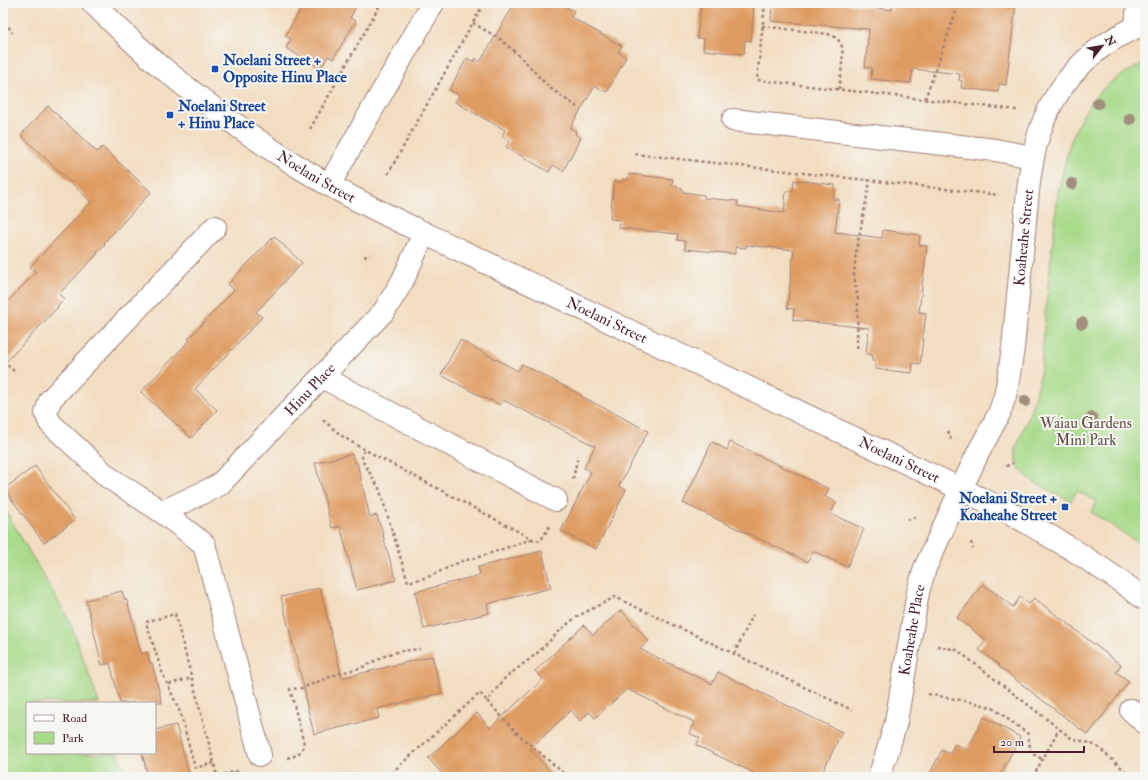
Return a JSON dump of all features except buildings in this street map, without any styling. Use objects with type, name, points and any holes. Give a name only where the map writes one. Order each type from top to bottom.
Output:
[{"type":"street","name":"Noelani Street","points":[[93,3],[158,64],[219,113],[270,148],[329,185],[424,234],[1009,512],[1069,547],[1145,599]]},
{"type":"street","points":[[329,185],[433,3]]},
{"type":"street","points":[[1138,3],[1140,26]]},
{"type":"street","name":"Koaheahe Street","points":[[961,488],[999,414],[1005,396],[1013,348],[1029,185],[1038,137],[1047,113],[1059,90],[1092,53],[1112,40],[1140,26]]},
{"type":"street","points":[[733,120],[995,150],[1034,156]]},
{"type":"street","points":[[215,227],[50,400],[46,413],[50,423],[108,477],[162,512],[204,544],[260,755]]},
{"type":"street","name":"Hinu Place","points":[[162,512],[219,485],[322,377],[385,310],[403,280],[424,234]]},
{"type":"street","points":[[322,377],[556,500]]},
{"type":"street","name":"Koaheahe Place","points":[[878,777],[896,722],[918,592],[925,568],[961,488]]},
{"type":"path","points":[[310,128],[381,3]]},
{"type":"path","points":[[388,174],[484,3]]},
{"type":"path","points":[[765,3],[757,80],[1016,110]]},
{"type":"path","points":[[925,99],[958,3]]},
{"type":"path","points":[[3,16],[12,33]]},
{"type":"path","points":[[473,24],[500,40],[525,61],[550,88],[577,108]]},
{"type":"path","points":[[762,26],[834,36],[842,45],[843,52],[839,89]]},
{"type":"path","points":[[635,154],[999,195]]},
{"type":"path","points":[[857,348],[858,300],[854,274],[856,252],[870,181]]},
{"type":"path","points":[[364,257],[370,255]]},
{"type":"path","points":[[3,361],[15,372]]},
{"type":"path","points":[[323,420],[342,436],[364,450],[536,541],[541,540],[552,524]]},
{"type":"path","points":[[948,431],[951,440]]},
{"type":"path","points":[[364,450],[362,456],[363,462],[379,488],[408,582],[428,577],[462,561],[479,557],[532,539]]},
{"type":"path","points":[[573,480],[578,455]]},
{"type":"path","points":[[1006,466],[1012,463]]},
{"type":"path","points":[[907,520],[917,517]]},
{"type":"path","points":[[971,542],[973,549]]},
{"type":"path","points":[[487,701],[506,678],[535,655],[565,626],[578,616],[615,597],[852,710]]},
{"type":"path","points":[[175,614],[146,622],[157,658],[180,712],[195,768],[214,763]]},
{"type":"path","points":[[734,654],[753,615]]},
{"type":"path","points":[[937,646],[957,650],[1071,738],[1090,743],[1100,748],[1132,777]]},
{"type":"path","points":[[290,689],[302,688],[340,673],[361,668],[389,654],[420,649]]},
{"type":"path","points":[[169,684],[192,678]]},
{"type":"path","points":[[387,777],[480,693],[520,736],[568,777]]},
{"type":"path","points":[[928,694],[976,703],[993,708],[1028,734],[1031,753],[1042,759]]},
{"type":"path","points":[[1033,777],[1059,729]]},
{"type":"green space","name":"Waiau Gardens Mini Park","points":[[1145,63],[1145,548],[1091,512],[1096,501],[1077,491],[1071,501],[1034,482],[1021,471],[1016,461],[1016,448],[1029,415],[1039,383],[1058,192],[1070,143],[1082,116],[1095,97],[1111,82],[1128,71]]},
{"type":"green space","points":[[3,506],[69,620],[99,702],[26,702],[26,754],[118,754],[127,777],[3,777]]},
{"type":"place","name":"Noelani Street + Opposite Hinu Place","points":[[215,69]]},
{"type":"place","name":"Noelani Street + Hinu Place","points":[[170,115]]},
{"type":"place","name":"Noelani Street + Koaheahe Street","points":[[1065,507]]}]
